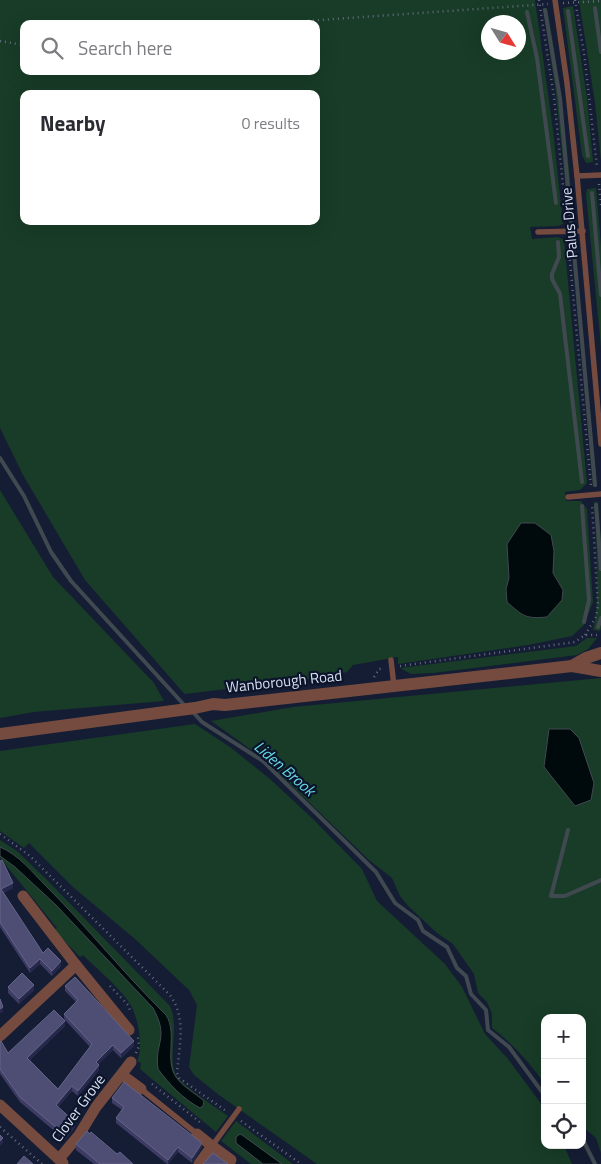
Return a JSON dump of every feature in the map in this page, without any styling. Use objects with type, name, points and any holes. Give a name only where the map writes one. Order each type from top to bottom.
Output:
[{"type":"street","name":"Wanborough Road","points":[[0,734],[172,712],[203,705],[372,689],[572,666],[586,658],[601,653]]},
{"type":"street","name":"Wanborough Road","points":[[572,666],[583,670],[601,671]]},
{"type":"street","points":[[23,896],[129,1030]]},
{"type":"street","points":[[0,1036],[76,965]]},
{"type":"street","name":"Clover Grove","points":[[62,1162],[96,1107],[131,1062]]},
{"type":"street","name":"Clover Grove","points":[[122,1075],[145,1086]]},
{"type":"street","points":[[0,1105],[62,1162]]},
{"type":"street","points":[[197,1134],[216,1142],[233,1162]]},
{"type":"street","points":[[198,1164],[216,1142]]},
{"type":"lane","name":"Palus Drive","points":[[555,2],[567,83],[583,231],[601,444]]},
{"type":"lane","points":[[577,176],[599,175]]},
{"type":"lane","points":[[538,232],[583,231]]},
{"type":"lane","points":[[568,497],[601,494]]},
{"type":"lane","points":[[390,660],[394,686]]},
{"type":"lane","name":"Clover Grove","points":[[145,1086],[171,1114],[197,1134]]},
{"type":"lane","points":[[216,1142],[239,1110]]},
{"type":"path","points":[[539,0],[554,96],[592,495],[598,606],[596,617],[585,636]]},
{"type":"path","points":[[575,1],[588,86],[601,205]]},
{"type":"path","points":[[320,20],[540,5],[555,2],[601,1]]},
{"type":"path","points":[[0,42],[20,44]]},
{"type":"path","points":[[372,689],[372,679],[379,669],[575,642],[585,636],[596,635]]},
{"type":"path","points":[[0,834],[30,856],[176,1003],[181,1022],[177,1073],[179,1078],[301,1164]]},
{"type":"path","points":[[145,1086],[216,1142]]},
{"type":"path","points":[[0,1127],[42,1164]]},
{"type":"green space","points":[[0,0],[535,0],[553,130],[563,224],[558,226],[530,227],[532,239],[558,237],[564,240],[587,483],[580,490],[565,492],[566,501],[581,501],[587,509],[593,602],[584,625],[572,636],[528,645],[398,664],[398,657],[353,665],[347,672],[320,678],[185,694],[85,580],[23,475],[0,428]]},
{"type":"green space","points":[[579,0],[601,0],[601,161],[595,103]]},
{"type":"green space","points":[[573,6],[587,98],[593,162],[586,163],[582,155],[563,8]]},
{"type":"green space","points":[[543,8],[547,8],[563,116],[574,224],[570,225],[555,86]]},
{"type":"green space","points":[[596,188],[601,246],[601,347],[586,194],[587,189]]},
{"type":"green space","points":[[574,239],[597,487],[593,487],[571,240]]},
{"type":"green space","points":[[0,490],[53,577],[154,683],[164,701],[34,712],[0,718]]},
{"type":"green space","points":[[594,502],[598,502],[601,539],[600,631],[593,630],[597,603],[597,550]]},
{"type":"green space","points":[[587,638],[597,638],[588,649],[577,655],[433,673],[411,674],[400,668],[576,646]]},
{"type":"green space","points":[[601,678],[601,1153],[596,1138],[586,1129],[586,1014],[541,1014],[541,1079],[507,1040],[492,1028],[492,1014],[487,1002],[478,993],[474,974],[453,944],[437,933],[408,906],[400,896],[392,878],[369,860],[264,759],[211,721],[293,707]]},
{"type":"green space","points":[[195,724],[230,747],[270,779],[313,819],[362,869],[377,901],[445,964],[462,987],[485,1034],[508,1059],[541,1104],[541,1149],[566,1149],[572,1164],[317,1164],[219,1095],[194,1075],[189,1067],[197,1005],[189,990],[135,939],[74,888],[29,843],[24,848],[0,831],[0,751]]},
{"type":"green space","points":[[0,840],[17,851],[46,879],[170,1006],[174,1023],[173,1059],[176,1075],[192,1090],[228,1116],[216,1132],[140,1069],[141,1063],[137,1061],[140,1048],[139,1032],[130,1004],[108,979],[83,955],[80,957],[54,930],[57,928],[0,858]]},
{"type":"green space","points":[[236,1121],[293,1164],[251,1164],[221,1141]]},
{"type":"shaded area","points":[[521,523],[535,523],[551,535],[554,551],[553,573],[563,590],[562,600],[547,617],[525,616],[507,602],[506,589],[509,578],[507,544]]},
{"type":"shaded area","points":[[549,729],[570,729],[579,738],[594,783],[591,800],[575,806],[544,767]]},
{"type":"shaded area","points":[[0,847],[13,854],[30,870],[166,1015],[171,1030],[171,1062],[173,1070],[182,1084],[204,1101],[203,1106],[200,1108],[182,1096],[158,1069],[157,1060],[161,1034],[158,1018],[153,1008],[56,905],[15,867],[0,856]]},
{"type":"shaded area","points":[[240,1134],[282,1164],[263,1164],[236,1143],[236,1137]]},
{"type":"building","points":[[2,860],[13,883],[1,889],[43,953],[48,948],[61,961],[52,971],[40,959],[30,968],[0,922],[0,861]]},
{"type":"building","points":[[22,973],[34,985],[19,999],[8,987]]},
{"type":"building","points":[[75,977],[134,1041],[121,1053],[113,1045],[96,1062],[99,1065],[78,1091],[72,1086],[56,1105],[75,1122],[65,1135],[20,1097],[0,1069],[0,1042],[8,1053],[54,1010],[65,1021],[27,1058],[58,1089],[92,1044],[64,1014],[78,1000],[65,986]]},
{"type":"building","points":[[124,1082],[202,1143],[192,1158],[178,1147],[168,1160],[116,1118],[124,1107],[112,1098]]},
{"type":"building","points":[[87,1131],[90,1134],[91,1132],[117,1154],[120,1152],[133,1164],[100,1164],[76,1144]]},
{"type":"building","points":[[213,1153],[228,1164],[203,1164]]},
{"type":"building","points":[[24,1156],[33,1164],[17,1164]]},
{"type":"waterway","points":[[595,8],[601,52]]},
{"type":"waterway","points":[[545,10],[560,98],[571,222]]},
{"type":"waterway","points":[[568,11],[588,156]]},
{"type":"waterway","points":[[527,12],[537,58],[556,203]]},
{"type":"waterway","points":[[592,193],[601,295]]},
{"type":"waterway","points":[[573,241],[595,485]]},
{"type":"waterway","points":[[558,242],[559,257],[552,274],[552,279],[560,294],[582,482]]},
{"type":"waterway","name":"Liden Brook","points":[[0,458],[24,496],[51,552],[71,581],[186,707]]},
{"type":"waterway","points":[[596,505],[601,569]]},
{"type":"waterway","points":[[582,506],[589,600],[584,622]]},
{"type":"waterway","points":[[598,627],[601,618]]},
{"type":"waterway","name":"Liden Brook","points":[[192,711],[202,722],[263,761],[376,872],[395,903],[418,920],[423,931],[447,947],[457,968],[466,976],[471,994],[486,1010],[488,1030],[509,1047],[541,1091]]},
{"type":"waterway","points":[[568,830],[551,896],[565,896],[601,880]]},
{"type":"waterway","name":"Liden Brook","points":[[586,1146],[595,1164]]}]
